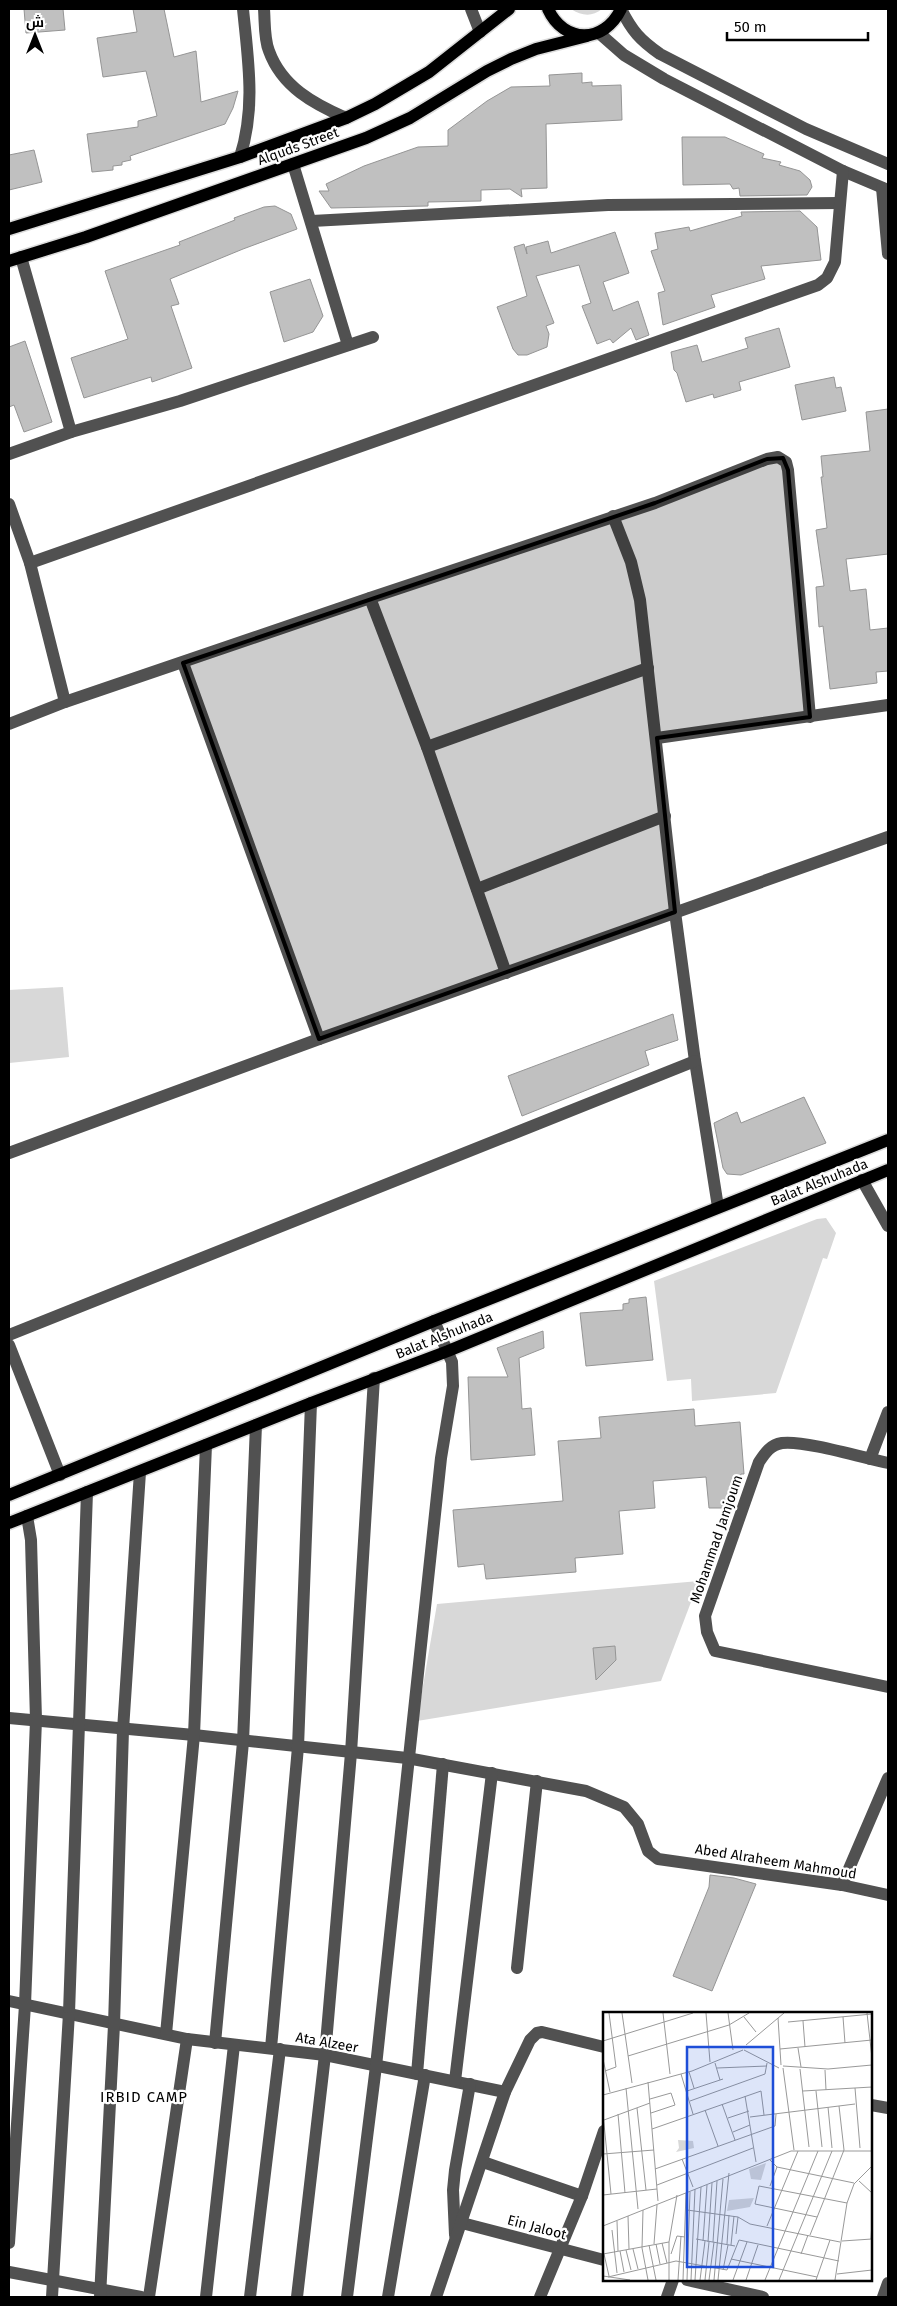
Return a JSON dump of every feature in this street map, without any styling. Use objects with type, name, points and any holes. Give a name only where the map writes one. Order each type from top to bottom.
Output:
[{"type":"main road","name":"Alquds Street","points":[[9,228],[240,157],[346,118],[409,84],[509,9]]},
{"type":"main road","points":[[548,9],[552,18],[561,28],[574,34],[593,34],[609,27],[621,9]]},
{"type":"main road","name":"Alquds Street","points":[[15,259],[86,237],[389,128],[511,59],[536,49],[593,34]]},
{"type":"main road","points":[[9,1495],[434,1321],[888,1140]]},
{"type":"main road","name":"Balat Alshuhada","points":[[9,1523],[311,1402],[448,1350],[888,1170]]},
{"type":"street","points":[[240,157],[247,134],[250,107],[243,9]]},
{"type":"street","points":[[264,9],[268,50],[280,73],[298,92],[318,106],[346,118]]},
{"type":"street","points":[[471,9],[480,32]]},
{"type":"street","points":[[621,9],[630,28],[660,54],[806,129],[888,164]]},
{"type":"street","points":[[593,34],[643,67],[843,171],[885,189],[888,254]]},
{"type":"street","points":[[293,164],[312,221],[348,345]]},
{"type":"street","points":[[30,563],[811,289],[827,278],[835,262],[843,171]]},
{"type":"street","points":[[312,221],[608,205],[839,203]]},
{"type":"street","points":[[15,259],[71,432]]},
{"type":"street","points":[[9,454],[71,432],[180,401],[373,337]]},
{"type":"street","points":[[9,724],[65,702],[655,503],[767,459],[783,458],[788,470],[810,718]]},
{"type":"street","points":[[9,504],[30,563],[65,702]]},
{"type":"street","points":[[613,516],[631,562],[640,600],[695,1061],[718,1207]]},
{"type":"street","points":[[370,598],[427,747],[506,973]]},
{"type":"street","points":[[183,663],[319,1040]]},
{"type":"street","points":[[427,747],[648,668]]},
{"type":"street","points":[[657,738],[810,718],[888,705]]},
{"type":"street","points":[[477,889],[665,816]]},
{"type":"street","points":[[9,1153],[888,837]]},
{"type":"street","points":[[9,1335],[695,1061]]},
{"type":"street","points":[[862,1180],[888,1226]]},
{"type":"street","points":[[347,2297],[376,2066],[407,1758],[441,1458],[453,1386],[452,1362],[434,1321]]},
{"type":"street","points":[[9,1345],[60,1475]]},
{"type":"street","points":[[297,2297],[325,2055],[351,1753],[374,1378]]},
{"type":"street","points":[[250,2297],[276,2049],[298,1748],[311,1402]]},
{"type":"street","points":[[888,1412],[870,1459],[888,1463]]},
{"type":"street","points":[[215,2044],[243,1742],[256,1425]]},
{"type":"street","name":"Mohammad Jamjoum","points":[[870,1459],[805,1444],[782,1443],[768,1449],[759,1462],[705,1616],[710,1641],[715,1651],[888,1687]]},
{"type":"street","points":[[166,2034],[194,1735],[206,1444]]},
{"type":"street","points":[[101,2293],[114,2025],[124,1730],[140,1472]]},
{"type":"street","points":[[52,2297],[69,2013],[87,1492]]},
{"type":"street","points":[[9,2243],[25,2005],[36,1720],[31,1540],[28,1516]]},
{"type":"street","points":[[9,1718],[194,1735],[298,1748],[407,1758],[537,1781],[517,1968]]},
{"type":"street","points":[[388,2297],[421,2074],[443,1764]]},
{"type":"street","points":[[455,2081],[492,1774]]},
{"type":"street","points":[[842,1885],[888,1778]]},
{"type":"street","name":"Abed Alraheem Mahmoud","points":[[537,1781],[586,1791],[624,1807],[638,1824],[648,1851],[658,1859],[842,1885],[888,1895]]},
{"type":"street","name":"Ata Alzeer","points":[[9,2002],[187,2039],[215,2044],[325,2055],[505,2092]]},
{"type":"street","points":[[436,2297],[505,2092],[526,2047],[537,2033],[548,2033],[603,2047]]},
{"type":"street","points":[[149,2297],[187,2039]]},
{"type":"street","points":[[206,2297],[234,2045]]},
{"type":"street","points":[[456,2241],[453,2190],[454,2170],[470,2084]]},
{"type":"street","points":[[872,2105],[888,2108]]},
{"type":"street","points":[[540,2297],[582,2196],[603,2134]]},
{"type":"street","points":[[483,2162],[582,2196]]},
{"type":"street","name":"Ein Jaloot","points":[[462,2223],[603,2260]]},
{"type":"street","points":[[9,2272],[101,2293],[141,2297]]},
{"type":"street","points":[[667,2297],[673,2281]]},
{"type":"street","points":[[691,2281],[762,2297]]},
{"type":"street","points":[[883,2297],[888,2282]]},
{"type":"highlighted area","points":[[783,458],[788,470],[810,717],[657,738],[675,912],[319,1039],[183,663],[655,503],[767,459]]},
{"type":"shaded area","points":[[571,9],[602,9],[587,15]]},
{"type":"shaded area","points":[[63,987],[69,1057],[9,1063],[9,990]]},
{"type":"shaded area","points":[[826,1218],[836,1233],[827,1259],[823,1258],[776,1393],[692,1401],[691,1379],[667,1381],[654,1281],[817,1219]]},
{"type":"shaded area","points":[[699,1581],[661,1681],[417,1721],[437,1604]]},
{"type":"building","points":[[24,9],[63,9],[65,30],[26,33]]},
{"type":"building","points":[[133,9],[164,9],[174,57],[196,51],[201,102],[238,91],[233,108],[225,124],[130,156],[131,160],[122,162],[122,165],[113,166],[113,170],[92,172],[87,134],[138,127],[138,121],[157,116],[146,71],[103,77],[97,38],[137,32]]},
{"type":"building","points":[[582,73],[582,83],[592,82],[592,86],[621,85],[622,120],[546,124],[547,188],[521,189],[522,197],[510,189],[481,190],[481,201],[428,202],[428,206],[331,208],[319,191],[329,191],[326,184],[364,166],[418,147],[448,146],[448,130],[487,101],[511,87],[550,86],[549,75]]},
{"type":"building","points":[[682,137],[725,137],[764,154],[762,158],[781,162],[779,165],[800,171],[810,180],[812,187],[807,195],[740,196],[739,188],[733,189],[730,184],[683,185]]},
{"type":"building","points":[[34,150],[42,182],[9,190],[9,155]]},
{"type":"building","points":[[275,206],[291,214],[297,229],[170,279],[179,304],[171,306],[192,368],[152,382],[151,377],[84,398],[71,358],[128,339],[105,271],[180,245],[179,242],[235,220],[234,218],[264,207]]},
{"type":"building","points":[[800,211],[817,227],[821,260],[761,266],[765,279],[711,295],[715,307],[663,325],[658,293],[665,291],[651,251],[658,249],[655,233],[689,227],[690,231],[742,216],[741,212]]},
{"type":"building","points":[[615,232],[629,273],[603,282],[613,311],[638,301],[649,335],[636,340],[631,328],[613,343],[610,339],[597,344],[582,306],[591,303],[579,265],[536,276],[554,323],[546,326],[549,334],[547,347],[527,355],[518,355],[513,349],[497,307],[527,296],[514,247],[524,244],[527,254],[526,247],[548,241],[551,253]]},
{"type":"building","points":[[310,279],[323,316],[313,332],[284,342],[270,292]]},
{"type":"building","points":[[779,328],[790,367],[739,382],[741,390],[714,398],[713,394],[686,402],[677,373],[674,370],[671,352],[697,345],[702,362],[748,348],[745,338]]},
{"type":"building","points":[[25,341],[52,422],[24,432],[14,405],[9,407],[9,347]]},
{"type":"building","points":[[834,377],[836,388],[841,387],[846,411],[802,420],[795,385]]},
{"type":"building","points":[[888,409],[888,554],[846,559],[850,591],[866,589],[870,630],[888,628],[888,671],[876,672],[877,683],[830,689],[823,626],[819,627],[816,587],[824,586],[816,530],[827,528],[821,477],[823,477],[821,456],[870,451],[866,412]]},
{"type":"building","points":[[673,1014],[678,1040],[645,1051],[649,1065],[522,1116],[508,1076]]},
{"type":"building","points":[[804,1097],[826,1143],[741,1175],[727,1174],[723,1168],[714,1123],[737,1112],[741,1123]]},
{"type":"building","points":[[646,1297],[653,1360],[586,1366],[580,1313],[623,1310],[623,1304],[629,1303],[629,1299]]},
{"type":"building","points":[[543,1331],[544,1348],[519,1358],[522,1409],[531,1408],[535,1455],[471,1460],[468,1377],[508,1377],[497,1348]]},
{"type":"building","points":[[694,1409],[695,1426],[740,1422],[744,1474],[741,1474],[731,1508],[709,1508],[706,1477],[653,1481],[655,1508],[619,1511],[623,1554],[575,1558],[576,1572],[486,1579],[484,1564],[458,1567],[453,1510],[563,1501],[558,1441],[601,1438],[599,1417]]},
{"type":"building","points":[[615,1646],[616,1660],[596,1680],[593,1648]]},
{"type":"building","points":[[710,1875],[734,1878],[756,1884],[712,1991],[673,1976],[709,1887]]},
{"type":"district","name":"IRBID CAMP","points":[[144,2097]]}]
